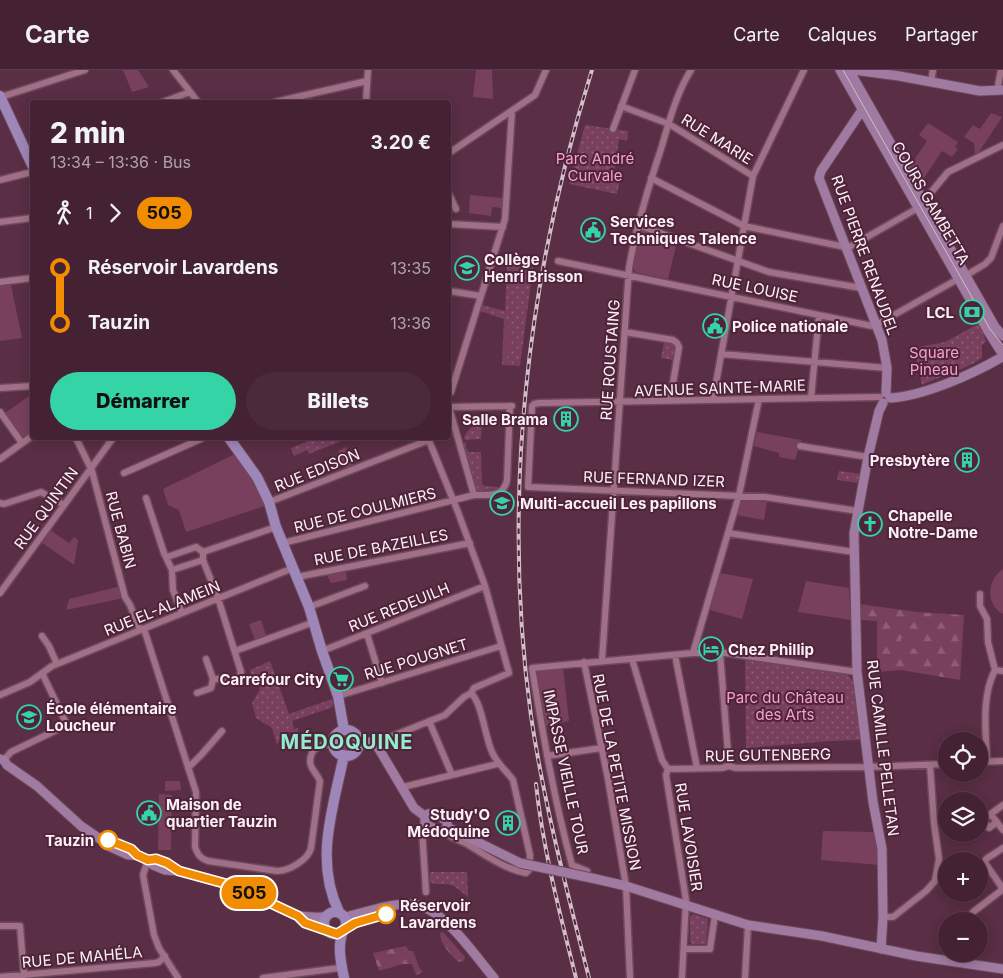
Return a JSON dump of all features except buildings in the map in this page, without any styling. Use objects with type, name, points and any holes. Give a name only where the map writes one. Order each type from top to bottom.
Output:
[{"type":"main road","points":[[0,96],[27,146],[30,157]]},
{"type":"main road","points":[[230,440],[257,477],[269,502],[276,527],[310,607],[322,652],[338,696],[344,730]]},
{"type":"main road","points":[[344,730],[353,732],[359,743],[354,753],[344,756],[337,752],[334,744],[335,737],[344,730]]},
{"type":"main road","points":[[341,975],[340,941],[346,926],[331,889],[327,862],[329,824],[344,756]]},
{"type":"main road","points":[[331,889],[329,895],[331,909],[324,925],[334,941],[341,975]]},
{"type":"main road","points":[[327,915],[332,912],[342,915]]},
{"type":"main road","points":[[328,931],[337,934],[343,931]]},
{"type":"street","points":[[0,96],[84,70]]},
{"type":"street","points":[[173,70],[196,100]]},
{"type":"street","points":[[366,100],[368,70]]},
{"type":"street","points":[[451,152],[535,96],[546,70]]},
{"type":"street","points":[[613,129],[634,70]]},
{"type":"street","name":"RUE ROUSTAING","points":[[602,660],[628,274],[638,225],[651,178],[680,90],[691,70]]},
{"type":"street","points":[[713,400],[752,176],[804,70]]},
{"type":"street","name":"COURS GAMBETTA","points":[[840,70],[962,277],[1002,352]]},
{"type":"street","points":[[931,82],[933,70]]},
{"type":"street","points":[[854,71],[980,91],[1000,91],[1001,70]]},
{"type":"street","name":"COURS GAMBETTA","points":[[854,71],[920,205]]},
{"type":"street","points":[[284,100],[366,81]]},
{"type":"street","points":[[168,100],[190,92]]},
{"type":"street","name":"RUE MARIE","points":[[622,106],[668,124],[752,176]]},
{"type":"street","name":"RUE PIERRE RENAUDEL","points":[[862,110],[819,175],[882,340],[887,368],[885,398]]},
{"type":"street","points":[[451,392],[505,219],[512,111]]},
{"type":"street","points":[[651,178],[744,226],[846,248],[920,205],[948,172],[1003,145]]},
{"type":"street","points":[[0,180],[30,172]]},
{"type":"street","points":[[451,198],[456,209]]},
{"type":"street","points":[[0,222],[30,218]]},
{"type":"street","points":[[451,224],[503,227]]},
{"type":"street","points":[[638,225],[769,272],[861,288]]},
{"type":"street","points":[[876,325],[985,264],[991,258],[1003,226]]},
{"type":"street","name":"RUE LOUISE","points":[[558,261],[876,325]]},
{"type":"street","name":"COURS GAMBETTA","points":[[962,277],[1003,336]]},
{"type":"street","points":[[0,282],[30,278]]},
{"type":"street","points":[[451,291],[481,296]]},
{"type":"street","points":[[811,398],[819,315]]},
{"type":"street","points":[[625,332],[677,342],[679,347],[670,402]]},
{"type":"street","points":[[885,398],[925,390],[980,369],[1002,352]]},
{"type":"street","points":[[721,354],[887,368]]},
{"type":"street","points":[[0,388],[30,386]]},
{"type":"street","name":"AVENUE SAINTE-MARIE","points":[[532,406],[534,404],[885,398]]},
{"type":"street","name":"RUE CAMILLE PELLETAN","points":[[881,949],[883,917],[882,849],[872,802],[857,672],[854,533],[868,457],[879,411],[885,398]]},
{"type":"street","points":[[693,653],[739,495],[759,399]]},
{"type":"street","name":"RUE DE COULMIERS","points":[[283,543],[474,495],[496,494],[502,491],[506,486],[507,480],[512,406],[451,407]]},
{"type":"street","name":"RUE FERNAND IZER","points":[[532,406],[528,487],[782,498],[858,511]]},
{"type":"street","points":[[0,412],[22,443]]},
{"type":"street","points":[[451,414],[474,495]]},
{"type":"street","points":[[0,459],[30,437]]},
{"type":"street","name":"RUE BABIN","points":[[77,440],[90,468],[113,546],[125,596],[142,629],[196,792],[195,847],[202,859],[282,871],[302,860],[310,852],[320,781],[310,765],[310,757],[318,746],[334,744]]},
{"type":"street","name":"RUE QUINTIN","points":[[0,593],[111,440]]},
{"type":"street","points":[[124,473],[198,440]]},
{"type":"street","name":"RUE EDISON","points":[[269,502],[426,440]]},
{"type":"street","points":[[359,743],[385,739],[445,715],[464,696],[471,693],[474,688],[508,673],[470,542],[429,440]]},
{"type":"street","points":[[800,446],[868,457]]},
{"type":"street","points":[[0,503],[4,504],[41,492],[64,506]]},
{"type":"street","points":[[146,498],[164,553],[172,570],[173,590],[182,613]]},
{"type":"street","points":[[167,557],[196,548],[203,552],[276,527]]},
{"type":"street","points":[[728,533],[854,552]]},
{"type":"street","name":"RUE DE BAZEILLES","points":[[295,572],[470,542]]},
{"type":"street","points":[[203,552],[203,560],[218,598],[241,670],[240,677],[234,679],[213,678]]},
{"type":"street","points":[[172,570],[203,560]]},
{"type":"street","name":"RUE EL-ALAMEIN","points":[[0,695],[30,682],[57,664],[218,598],[295,572]]},
{"type":"street","points":[[310,607],[365,586]]},
{"type":"street","name":"RUE REDEUILH","points":[[322,652],[484,586]]},
{"type":"street","points":[[980,594],[980,606],[987,619],[988,642],[995,670],[990,678],[987,698],[987,732]]},
{"type":"street","points":[[235,651],[314,622]]},
{"type":"street","points":[[367,634],[382,683]]},
{"type":"street","points":[[42,636],[57,664]]},
{"type":"street","name":"RUE POUGNET","points":[[338,696],[501,646]]},
{"type":"street","points":[[584,662],[693,653],[720,653],[857,672]]},
{"type":"street","points":[[720,653],[729,766]]},
{"type":"street","points":[[675,655],[697,768]]},
{"type":"street","points":[[196,693],[211,688],[213,678],[206,659]]},
{"type":"street","name":"RUE LAVOISIER","points":[[632,659],[662,760],[668,769],[666,774],[686,906],[682,978]]},
{"type":"street","name":"IMPASSE VIEILLE TOUR","points":[[584,662],[532,668],[547,756],[572,865],[587,871]]},
{"type":"street","name":"RUE DE LA PETITE MISSION","points":[[584,662],[626,886],[630,978]]},
{"type":"street","points":[[995,670],[1003,671]]},
{"type":"street","points":[[42,673],[67,725],[11,752],[3,762],[37,786],[81,826],[103,841],[108,840],[122,845],[131,849],[137,855],[148,860],[156,859],[167,863],[179,871],[234,886],[298,916],[305,923],[328,931]]},
{"type":"street","points":[[426,892],[422,829],[428,814],[434,813],[445,819],[449,836],[464,842],[513,869],[526,873],[529,870],[530,855],[513,780],[508,772],[497,764],[490,750],[476,700],[471,693]]},
{"type":"street","points":[[430,721],[452,776]]},
{"type":"street","points":[[188,768],[222,731]]},
{"type":"street","points":[[372,742],[379,747],[414,808],[426,821],[439,831],[453,829],[520,863],[626,886],[748,925],[822,936],[921,957],[1003,969]]},
{"type":"street","points":[[547,756],[601,748]]},
{"type":"street","points":[[988,762],[1003,761]]},
{"type":"street","points":[[403,787],[497,764]]},
{"type":"street","points":[[883,917],[893,917],[926,891],[935,881],[939,859],[934,823],[930,764]]},
{"type":"street","name":"RUE GUTENBERG","points":[[668,769],[722,768],[729,766],[736,768],[868,767],[938,764]]},
{"type":"street","points":[[1003,805],[992,813],[992,816],[1003,830]]},
{"type":"street","points":[[973,912],[1002,890],[985,863],[986,859],[1003,848]]},
{"type":"street","points":[[148,860],[144,870],[145,883],[156,942],[178,978]]},
{"type":"street","points":[[342,915],[396,904],[414,904],[427,908],[440,916],[473,951],[494,978]]},
{"type":"street","points":[[298,916],[317,918],[327,915]]},
{"type":"street","points":[[684,949],[710,949],[715,915]]},
{"type":"street","points":[[745,978],[748,925]]},
{"type":"street","points":[[0,926],[20,926],[24,975]]},
{"type":"street","name":"RUE DE MAHÉLA","points":[[0,977],[58,975],[155,963],[160,962],[165,956]]},
{"type":"street","points":[[263,978],[341,975]]},
{"type":"green space","points":[[123,70],[138,70],[149,87],[132,92]]},
{"type":"green space","points":[[476,70],[492,70],[493,99],[473,97]]},
{"type":"green space","points":[[991,113],[1002,117],[975,156],[974,143],[964,137],[973,125],[980,129]]},
{"type":"green space","points":[[928,123],[958,142],[955,147],[958,149],[952,157],[942,151],[918,187],[908,169],[927,141],[919,135]]},
{"type":"green space","name":"Parc André Curvale","points":[[585,125],[628,131],[627,141],[619,139],[614,174],[621,175],[617,194],[569,184]]},
{"type":"green space","points":[[470,195],[503,198],[502,208],[492,207],[491,216],[469,213]]},
{"type":"green space","points":[[643,230],[677,242],[668,279],[635,272],[633,268],[640,232]]},
{"type":"green space","points":[[496,256],[533,267],[520,366],[502,365],[504,319],[480,311],[482,305],[505,311],[507,267],[494,264]]},
{"type":"green space","points":[[510,262],[532,267],[529,284],[510,282]]},
{"type":"green space","points":[[11,285],[22,338],[0,341],[0,286]]},
{"type":"green space","points":[[505,322],[508,326],[510,337],[506,365],[503,364]]},
{"type":"green space","name":"Square Pineau","points":[[980,323],[986,342],[982,345],[982,358],[969,366],[922,385],[914,348],[945,342]]},
{"type":"green space","points":[[664,342],[673,343],[675,346],[673,360],[661,358]]},
{"type":"green space","points":[[30,395],[30,433],[23,438],[5,413]]},
{"type":"green space","points":[[482,423],[481,439],[465,440],[464,437],[471,427]]},
{"type":"green space","points":[[757,432],[801,440],[795,460],[779,457],[779,453],[754,446]]},
{"type":"green space","points":[[311,440],[344,440],[309,454],[307,450],[294,456],[291,448]]},
{"type":"green space","points":[[463,443],[466,443],[466,448],[469,452],[481,452],[482,484],[497,487],[497,489],[484,490],[483,492],[477,491]]},
{"type":"green space","points":[[346,447],[353,465],[345,469],[338,451]]},
{"type":"green space","points":[[235,454],[254,480],[265,506],[186,532],[179,510],[168,505],[163,489]]},
{"type":"green space","points":[[839,471],[861,474],[859,483],[837,480]]},
{"type":"green space","points":[[744,499],[767,502],[764,520],[737,515],[741,502]]},
{"type":"green space","points":[[50,530],[69,543],[74,537],[78,540],[74,565],[41,542]]},
{"type":"green space","points":[[1003,569],[1003,614],[993,604],[990,592],[994,579]]},
{"type":"green space","points":[[346,571],[347,580],[331,583],[327,575]]},
{"type":"green space","points":[[720,573],[753,579],[742,619],[710,610]]},
{"type":"green space","points":[[806,581],[849,588],[851,620],[798,612]]},
{"type":"green space","points":[[121,586],[124,598],[66,610],[69,599]]},
{"type":"green space","points":[[859,604],[917,612],[964,615],[960,680],[901,670],[877,672],[877,621],[861,620]]},
{"type":"green space","points":[[261,620],[266,635],[255,640],[249,624]]},
{"type":"green space","points":[[901,638],[919,640],[918,649],[901,647]]},
{"type":"green space","name":"Parc du Château des Arts","points":[[745,660],[846,674],[854,681],[861,740],[746,748]]},
{"type":"green space","points":[[270,661],[289,714],[332,699],[333,707],[292,721],[294,729],[298,728],[298,732],[284,732],[277,745],[272,728],[256,718],[252,703],[260,689],[257,676],[252,678],[250,670]]},
{"type":"green space","points":[[563,667],[569,721],[546,726],[535,670]]},
{"type":"green space","points":[[343,736],[349,736],[353,743],[349,750],[343,750],[339,746],[339,740]]},
{"type":"green space","points":[[165,781],[180,781],[181,790],[165,791]]},
{"type":"green space","points":[[159,794],[172,795],[171,850],[158,850]]},
{"type":"green space","points":[[823,831],[875,832],[880,865],[821,860]]},
{"type":"green space","points":[[430,872],[467,872],[468,897],[454,886],[430,882]]},
{"type":"green space","points":[[693,914],[708,919],[706,944],[692,944],[690,941],[690,917]]},
{"type":"green space","points":[[443,932],[465,957],[464,961],[458,962],[446,949],[440,937],[440,933]]},
{"type":"green space","points":[[406,946],[409,951],[413,951],[423,972],[416,975],[412,964],[403,964],[379,971],[373,953]]},
{"type":"tram line","points":[[843,70],[990,329],[1003,345]]},
{"type":"railway","points":[[589,978],[557,847],[536,749],[522,634],[519,553],[520,471],[526,390],[536,309],[551,228],[569,149],[592,70]]},
{"type":"railway","points":[[536,784],[548,858],[576,978]]},
{"type":"bus line","name":"505","points":[[108,840],[131,849],[137,855],[148,860],[156,859],[167,863],[179,871],[234,886],[298,916],[305,923],[327,930],[333,934],[340,933],[351,924],[386,914]]},
{"type":"place","name":"Services Techniques Talence","points":[[593,230]]},
{"type":"place","name":"Collège Henri Brisson","points":[[467,268]]},
{"type":"place","name":"LCL","points":[[972,312]]},
{"type":"place","name":"Police nationale","points":[[715,326]]},
{"type":"place","name":"Salle Brama","points":[[566,419]]},
{"type":"place","name":"Presbytère","points":[[967,460]]},
{"type":"place","name":"Multi-accueil Les papillons","points":[[502,503]]},
{"type":"place","name":"Chapelle Notre-Dame","points":[[870,524]]},
{"type":"place","name":"Chez Phillip","points":[[711,649]]},
{"type":"place","name":"Carrefour City","points":[[341,679]]},
{"type":"place","name":"École élémentaire Loucheur","points":[[29,717]]},
{"type":"place","name":"Maison de quartier Tauzin","points":[[149,813]]},
{"type":"place","name":"Study'O Médoquine","points":[[508,823]]},
{"type":"place","name":"Tauzin","points":[[108,840]]},
{"type":"place","name":"Réservoir Lavardens","points":[[386,914]]},
{"type":"district","name":"MÉDOQUINE","points":[[347,742]]}]
